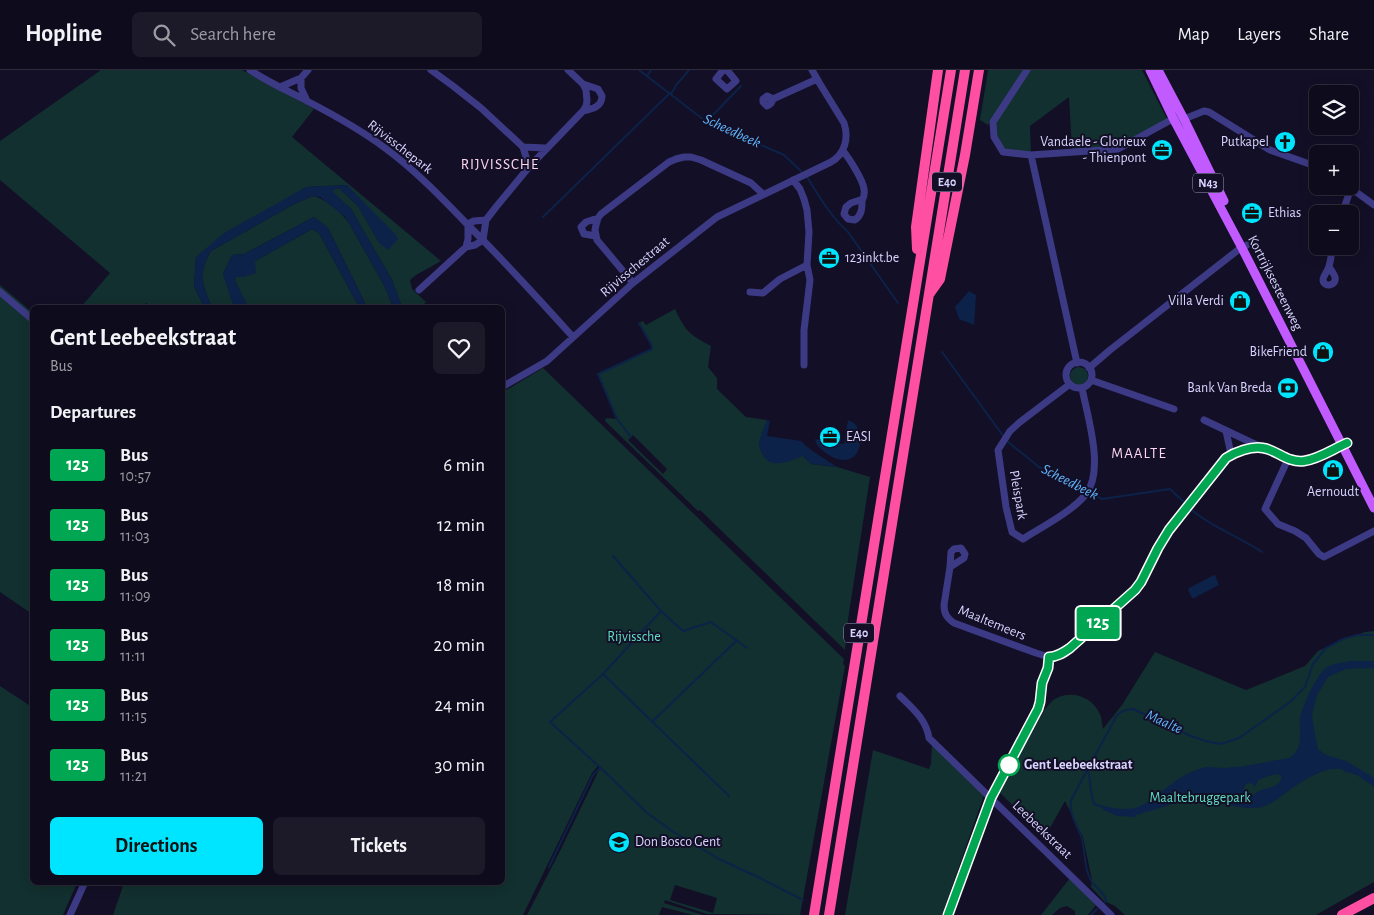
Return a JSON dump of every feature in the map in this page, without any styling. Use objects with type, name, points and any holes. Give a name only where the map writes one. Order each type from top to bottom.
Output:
[{"type":"highway","name":"E40","points":[[814,915],[918,264],[951,70]]},
{"type":"highway","name":"E40","points":[[829,915],[965,70]]},
{"type":"highway","points":[[929,294],[940,280],[965,155],[979,70]]},
{"type":"highway","points":[[976,91],[986,70]]},
{"type":"highway","points":[[918,264],[916,228],[937,72]]},
{"type":"highway","points":[[1342,915],[1374,898]]},
{"type":"main road","name":"Kortrijksesteenweg","points":[[1150,70],[1174,120],[1244,247],[1345,444],[1374,495]]},
{"type":"main road","name":"Kortrijksesteenweg","points":[[1158,70],[1184,119],[1244,247]]},
{"type":"main road","name":"Kortrijksesteenweg","points":[[1345,444],[1374,508]]},
{"type":"street","name":"Rijvisschepark","points":[[250,70],[274,85],[354,127],[386,149],[423,180],[468,224],[573,337]]},
{"type":"street","points":[[280,87],[301,78],[308,70]]},
{"type":"street","points":[[431,70],[481,108],[523,147],[529,167]]},
{"type":"street","points":[[568,70],[583,84],[586,90],[587,101],[583,112]]},
{"type":"street","points":[[723,70],[716,78],[727,89],[736,82],[727,70]]},
{"type":"street","points":[[812,70],[844,123],[846,134],[842,151],[849,158],[864,188],[865,196],[862,201]]},
{"type":"street","points":[[1027,70],[994,122],[994,138],[1003,152],[1031,155],[1118,149],[1168,120],[1184,119],[1204,111],[1209,112],[1270,150],[1309,164]]},
{"type":"street","points":[[301,78],[302,88],[307,101]]},
{"type":"street","points":[[774,99],[817,79]]},
{"type":"street","points":[[419,290],[466,247],[475,245],[482,240],[486,220],[529,167],[583,112],[599,106],[602,96],[598,89],[583,84]]},
{"type":"street","points":[[523,147],[546,148]]},
{"type":"street","name":"Rijvisschestraat","points":[[505,385],[547,361],[633,283],[717,217],[836,160],[842,151]]},
{"type":"street","points":[[1031,155],[1077,363]]},
{"type":"street","points":[[633,283],[599,244],[595,230],[598,218],[669,162],[684,157],[701,160],[751,183],[763,194]]},
{"type":"street","points":[[793,180],[800,189],[807,210],[810,232],[806,265],[810,280],[804,330],[804,365]]},
{"type":"street","points":[[1359,194],[1374,205]]},
{"type":"street","points":[[596,236],[584,234],[582,227],[586,222],[598,218]]},
{"type":"street","points":[[466,247],[468,224],[474,221],[486,220]]},
{"type":"street","points":[[1089,368],[1244,247]]},
{"type":"street","points":[[1329,267],[1331,255]]},
{"type":"street","points":[[750,292],[765,292],[780,279],[806,265]]},
{"type":"street","points":[[0,292],[30,317]]},
{"type":"street","points":[[1077,363],[1084,364],[1089,368],[1092,374],[1091,380],[1087,385],[1082,388],[1075,388],[1070,384],[1067,378],[1067,371],[1072,365],[1077,363]]},
{"type":"street","points":[[1091,380],[1174,409]]},
{"type":"street","name":"Pleispark","points":[[1070,384],[1020,422],[1005,438],[998,450],[1006,507],[1012,532],[1023,539],[1069,509],[1088,490],[1093,480],[1095,464],[1094,447],[1082,388]]},
{"type":"street","points":[[1204,420],[1263,448],[1296,461],[1310,460],[1345,444]]},
{"type":"street","points":[[1226,431],[1231,454]]},
{"type":"street","points":[[948,915],[991,798],[1038,709],[1049,657],[1062,654],[1070,648],[1135,590],[1146,574],[1169,530],[1226,458],[1231,454],[1248,449],[1263,448]]},
{"type":"street","points":[[1288,458],[1265,509],[1278,524],[1306,538],[1319,554],[1324,557],[1374,531]]},
{"type":"street","name":"Maaltemeers","points":[[950,567],[944,605],[949,620],[1049,657]]},
{"type":"street","name":"Leebeekstraat","points":[[900,696],[924,720],[929,738],[1111,915]]},
{"type":"street","points":[[70,915],[84,885]]},
{"type":"green space","points":[[101,70],[242,70],[314,109],[292,137],[441,261],[410,280],[412,289],[426,302],[423,305],[401,305],[392,280],[351,209],[331,191],[339,188],[358,206],[379,243],[347,185],[306,187],[196,257],[194,286],[203,305],[149,305],[146,303],[144,305],[83,305],[110,273],[0,180],[0,141]]},
{"type":"green space","points":[[988,70],[1023,70],[988,125],[980,120]]},
{"type":"green space","points":[[1029,70],[1142,70],[1167,119],[1119,147],[1072,150],[1069,97],[1030,126],[1031,153],[1005,151],[997,138],[996,121]]},
{"type":"green space","points":[[313,196],[318,197],[333,206],[342,215],[349,223],[385,287],[392,305],[366,305],[328,228],[314,217],[244,254],[232,255],[223,274],[233,305],[211,305],[203,279],[204,266],[211,251],[294,204]]},
{"type":"green space","points":[[312,229],[319,233],[358,305],[247,305],[235,281],[236,277],[255,261]]},
{"type":"green space","points":[[0,285],[30,310],[30,613],[0,592]]},
{"type":"green space","points":[[675,309],[689,332],[711,346],[708,367],[717,378],[717,389],[746,417],[767,420],[759,444],[803,456],[811,464],[837,467],[870,477],[845,650],[605,421],[606,418],[617,419],[598,374],[652,349],[639,323],[643,321],[646,325]],"holes":[[[633,435],[667,469],[663,474],[628,440]]]},
{"type":"green space","points":[[1075,367],[1083,367],[1088,372],[1086,383],[1075,385],[1070,380],[1070,372]]},
{"type":"green space","name":"Rijvissche","points":[[543,368],[844,659],[843,664],[845,666],[800,915],[707,914],[665,900],[664,903],[703,915],[693,915],[662,907],[659,915],[527,915],[600,768],[598,766],[592,773],[523,915],[113,915],[123,885],[505,885],[505,391]],"holes":[[[675,885],[717,898],[713,913],[670,900]]]},
{"type":"green space","name":"Maaltebruggepark","points":[[1374,631],[1374,882],[1316,915],[1125,915],[1115,906],[1104,901],[1091,887],[1092,880],[1083,837],[1065,801],[1045,837],[999,792],[1045,709],[1053,700],[1066,695],[1080,696],[1086,699],[1092,703],[1100,714],[1103,729],[1122,705],[1155,652],[1246,690],[1305,666],[1318,651],[1342,640]]},
{"type":"green space","points":[[0,686],[30,706],[30,885],[76,885],[63,915],[0,915]]},
{"type":"green space","points":[[932,744],[984,795],[942,915],[845,915],[873,750],[929,769]]},
{"type":"green space","points":[[1070,878],[1096,905],[1088,915],[1075,915],[1075,911],[1067,906],[1060,908],[1052,915],[1041,915]]},
{"type":"water","points":[[347,185],[395,234],[398,239],[388,250],[379,243],[358,206],[339,188],[332,191],[351,209],[392,280],[401,305],[392,305],[385,287],[345,217],[320,197],[313,196],[294,204],[211,251],[204,266],[203,279],[211,305],[203,305],[194,286],[196,257],[224,233],[306,187]]},
{"type":"water","points":[[314,217],[328,228],[366,305],[358,305],[319,233],[312,229],[255,261],[256,273],[244,277],[236,277],[235,281],[247,305],[233,305],[223,274],[232,255],[244,254]]},
{"type":"water","points":[[969,291],[976,295],[974,325],[959,319],[955,307]]},
{"type":"water","points":[[767,420],[770,421],[767,436],[801,441],[837,467],[811,464],[803,456],[781,463],[767,460],[759,444]]},
{"type":"water","points":[[848,420],[854,423],[859,431],[860,446],[854,456],[845,460],[827,454],[818,446],[815,439],[844,444]]},
{"type":"water","points":[[1214,575],[1219,585],[1192,598],[1188,590],[1189,588]]},
{"type":"water","points":[[1350,661],[1374,661],[1374,668],[1346,669],[1328,677],[1317,695],[1312,715],[1315,735],[1318,749],[1326,755],[1346,761],[1374,778],[1374,787],[1357,775],[1341,769],[1334,769],[1320,772],[1299,783],[1273,802],[1262,807],[1247,808],[1230,805],[1198,795],[1144,812],[1140,815],[1137,814],[1135,817],[1118,816],[1103,810],[1103,806],[1125,809],[1143,805],[1180,778],[1200,769],[1208,767],[1238,767],[1289,758],[1294,754],[1299,745],[1301,713],[1314,684],[1327,667]],"holes":[[[1275,774],[1281,775],[1280,782],[1253,795],[1247,794],[1243,790],[1246,784],[1251,783],[1255,787],[1258,780]]]},
{"type":"waterway","name":"Scheedbeek","points":[[639,70],[704,120],[784,155],[801,171]]},
{"type":"waterway","name":"Scheedbeek","points":[[647,76],[651,70]]},
{"type":"waterway","points":[[671,94],[689,70]]},
{"type":"waterway","points":[[707,121],[741,86]]},
{"type":"waterway","points":[[543,217],[670,93]]},
{"type":"waterway","name":"Scheedbeek","points":[[807,177],[836,220],[848,232],[898,303]]},
{"type":"waterway","points":[[631,437],[617,419],[598,374],[652,349],[639,323]]},
{"type":"waterway","name":"Scheedbeek","points":[[942,352],[1004,437]]},
{"type":"waterway","name":"Scheedbeek","points":[[1007,441],[1039,467],[1085,490]]},
{"type":"waterway","name":"Scheedbeek","points":[[1089,492],[1102,499],[1170,489],[1186,504]]},
{"type":"waterway","name":"Scheedbeek","points":[[1189,508],[1206,521],[1262,552]]},
{"type":"waterway","points":[[613,556],[661,611]]},
{"type":"waterway","points":[[747,648],[711,622],[683,631],[661,611],[603,674],[550,722],[646,812],[672,831],[719,859],[803,900]]},
{"type":"waterway","name":"Maalte","points":[[1104,903],[1105,897],[1092,882],[1087,871],[1083,841],[1072,814],[1071,800],[1117,715],[1125,710],[1133,709],[1191,736],[1221,744],[1239,738],[1290,702],[1305,687],[1313,664],[1326,648],[1343,639],[1357,635],[1374,635]]},
{"type":"waterway","points":[[652,722],[737,640]]},
{"type":"waterway","points":[[603,674],[729,796]]},
{"type":"waterway","points":[[549,867],[593,775],[600,768]]},
{"type":"waterway","points":[[1086,771],[1089,774],[1094,804],[1103,807]]},
{"type":"waterway","name":"Maalte","points":[[1091,915],[1097,909]]},
{"type":"bus line","name":"125","points":[[948,915],[991,798],[1038,709],[1049,657],[1062,654],[1070,648],[1135,590],[1169,530],[1231,454],[1248,449],[1263,448],[1292,460],[1303,461],[1310,460],[1347,443]]},
{"type":"place","name":"Putkapel","points":[[1285,142]]},
{"type":"place","name":"Vandaele - Glorieux - Thienpont","points":[[1162,150]]},
{"type":"place","name":"Ethias","points":[[1252,213]]},
{"type":"place","name":"123inkt.be","points":[[829,258]]},
{"type":"place","name":"Villa Verdi","points":[[1240,301]]},
{"type":"place","name":"BikeFriend","points":[[1323,352]]},
{"type":"place","name":"Bank Van Breda","points":[[1288,388]]},
{"type":"place","name":"EASI","points":[[830,437]]},
{"type":"place","name":"Aernoudt","points":[[1333,470]]},
{"type":"place","name":"Gent Leebeekstraat","points":[[1009,765]]},
{"type":"place","name":"Don Bosco Gent","points":[[619,842]]},
{"type":"district","name":"RIJVISSCHE","points":[[500,164]]},
{"type":"district","name":"MAALTE","points":[[1139,453]]}]
